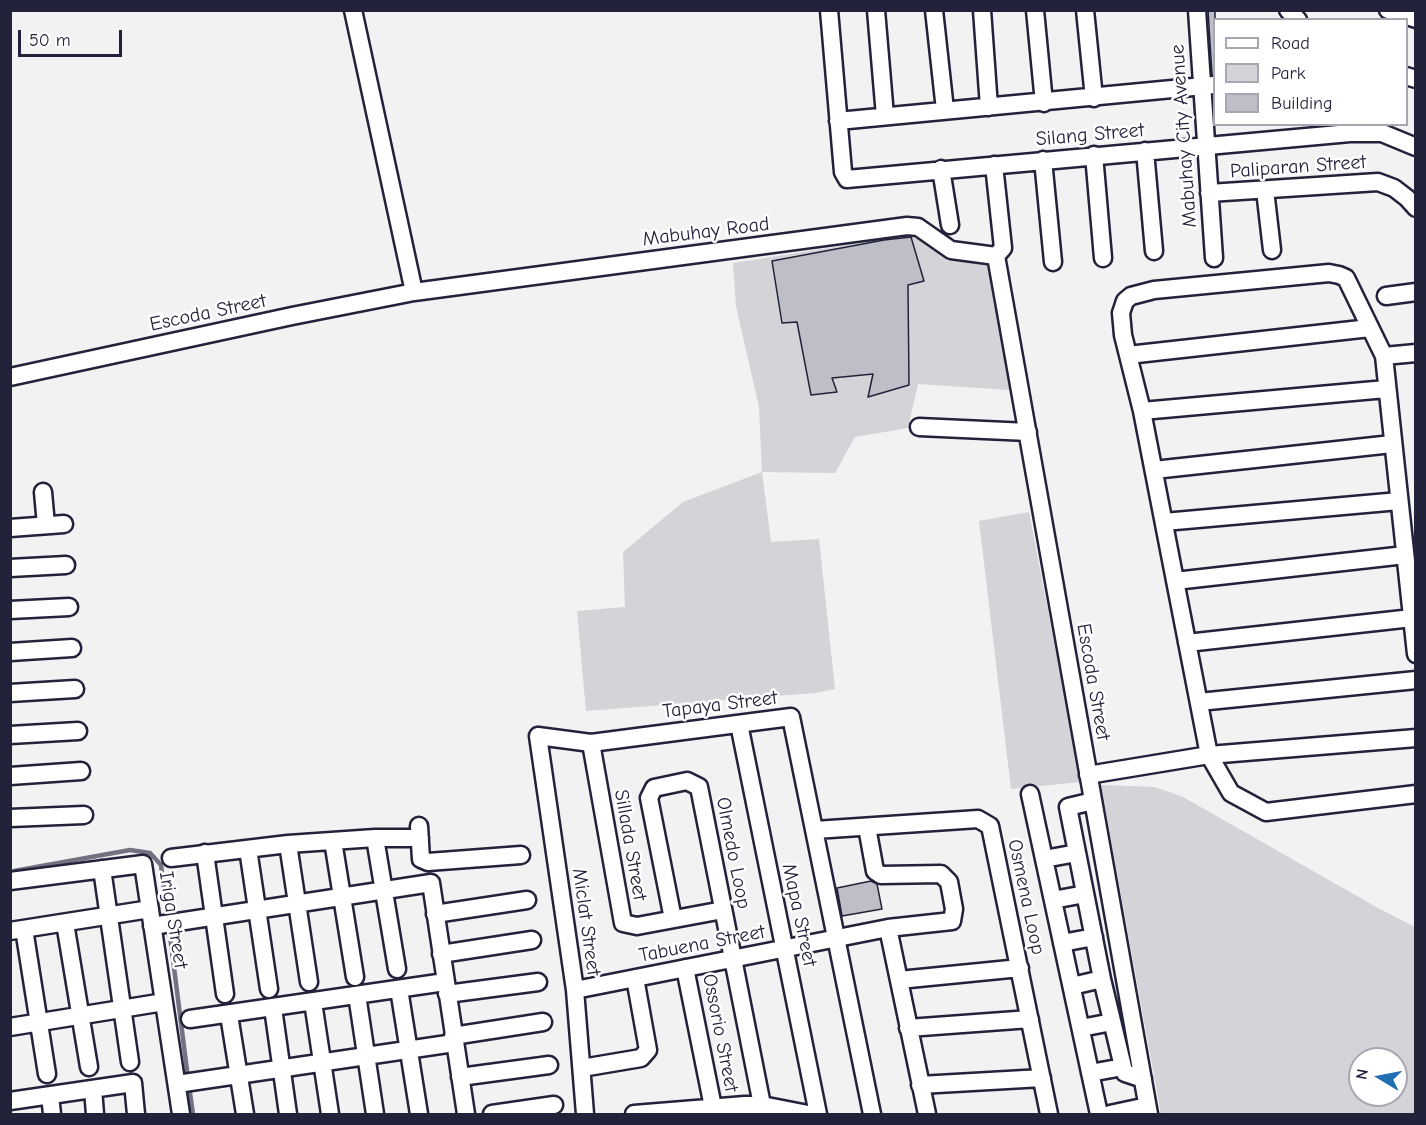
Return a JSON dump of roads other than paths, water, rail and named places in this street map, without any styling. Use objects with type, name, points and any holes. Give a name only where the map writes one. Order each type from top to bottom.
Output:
[{"type":"street","points":[[353,10],[414,292]]},
{"type":"street","points":[[829,10],[838,121],[1208,86]]},
{"type":"street","points":[[876,10],[885,116]]},
{"type":"street","points":[[934,10],[945,110]]},
{"type":"street","points":[[982,10],[989,107]]},
{"type":"street","points":[[1035,10],[1044,103]]},
{"type":"street","points":[[1085,10],[1094,98]]},
{"type":"street","name":"Mabuhay City Avenue","points":[[1197,10],[1208,86],[1206,147],[1214,258]]},
{"type":"street","name":"Silang Street","points":[[838,121],[843,171],[847,179],[1350,133],[1382,133],[1416,147]]},
{"type":"street","points":[[1145,151],[1154,251]]},
{"type":"street","points":[[1094,155],[1103,258]]},
{"type":"street","points":[[1043,160],[1053,262]]},
{"type":"street","points":[[994,165],[1003,248],[996,256]]},
{"type":"street","points":[[941,169],[950,225]]},
{"type":"street","name":"Paliparan Street","points":[[1209,194],[1378,182],[1394,188],[1416,208]]},
{"type":"street","points":[[1265,190],[1272,250]]},
{"type":"street","name":"Mabuhay Road","points":[[414,292],[907,226],[918,227],[951,250],[996,256]]},
{"type":"street","name":"Escoda Street","points":[[996,256],[1148,1110]]},
{"type":"street","points":[[1416,654],[1384,356],[1346,278],[1329,273],[1154,290],[1131,296],[1125,301],[1121,313],[1128,355],[1154,470],[1209,755],[1231,793],[1266,812],[1416,794]]},
{"type":"street","name":"Escoda Street","points":[[10,377],[414,292]]},
{"type":"street","points":[[1386,296],[1416,292]]},
{"type":"street","points":[[1128,355],[1370,328]]},
{"type":"street","points":[[1384,356],[1416,353]]},
{"type":"street","points":[[1142,411],[1386,389]]},
{"type":"street","points":[[919,427],[1028,432]]},
{"type":"street","points":[[1154,470],[1392,444]]},
{"type":"street","points":[[43,492],[46,525]]},
{"type":"street","points":[[1164,522],[1399,501]]},
{"type":"street","points":[[10,528],[64,524]]},
{"type":"street","points":[[1175,581],[1405,555]]},
{"type":"street","points":[[10,568],[66,565]]},
{"type":"street","points":[[10,610],[69,607]]},
{"type":"street","points":[[1187,644],[1412,618]]},
{"type":"street","points":[[10,652],[72,648]]},
{"type":"street","points":[[1199,702],[1416,680]]},
{"type":"street","points":[[10,693],[75,689]]},
{"type":"street","name":"Tapaya Street","points":[[538,736],[591,743],[791,717],[872,1114]]},
{"type":"street","name":"Mapa Street","points":[[739,724],[818,1114]]},
{"type":"street","points":[[10,735],[78,731]]},
{"type":"street","name":"Miclat Street","points":[[538,736],[575,990],[585,1114]]},
{"type":"street","points":[[1088,775],[1209,755],[1416,738]]},
{"type":"street","name":"Sillada Street","points":[[591,743],[623,923],[638,926],[723,910]]},
{"type":"street","points":[[10,776],[81,771]]},
{"type":"street","name":"Olmedo Loop","points":[[673,919],[649,798],[654,788],[687,781],[699,787],[762,1105]]},
{"type":"street","points":[[1030,794],[1099,1114]]},
{"type":"street","points":[[1093,801],[1068,807],[1102,979],[1123,1067],[1125,1073],[1143,1079]]},
{"type":"street","points":[[10,818],[84,814]]},
{"type":"street","name":"Osmena Loop","points":[[815,830],[978,819],[990,826],[1049,1114]]},
{"type":"street","name":"Tabuena Street","points":[[575,990],[888,928],[952,921],[954,909],[949,882],[941,874],[881,875],[875,871],[867,826]]},
{"type":"street","points":[[171,858],[420,832],[421,859],[428,862],[521,855]]},
{"type":"street","points":[[375,838],[397,969]]},
{"type":"street","points":[[333,841],[355,977]]},
{"type":"street","points":[[288,844],[309,982]]},
{"type":"street","points":[[248,849],[269,989]]},
{"type":"street","points":[[205,853],[225,994]]},
{"type":"street","points":[[1044,858],[1077,853]]},
{"type":"street","name":"Iriga Street","points":[[10,881],[143,864],[181,1114]]},
{"type":"street","points":[[102,869],[130,1062]]},
{"type":"street","points":[[47,1074],[39,1022],[17,930],[109,916],[214,916],[431,883],[466,1114]]},
{"type":"street","points":[[1053,900],[1085,894]]},
{"type":"street","points":[[435,914],[527,900]]},
{"type":"street","points":[[65,923],[89,1067]]},
{"type":"street","points":[[888,928],[927,1114]]},
{"type":"street","points":[[1062,943],[1094,937]]},
{"type":"street","points":[[441,954],[532,940]]},
{"type":"street","name":"Ossorio Street","points":[[685,968],[713,1107]]},
{"type":"street","points":[[898,980],[1020,968]]},
{"type":"street","points":[[582,1068],[641,1058],[648,1050],[635,978]]},
{"type":"street","points":[[1072,986],[1102,979]]},
{"type":"street","points":[[190,1019],[399,989],[538,982]]},
{"type":"street","points":[[399,989],[419,1114]]},
{"type":"street","points":[[357,995],[375,1114]]},
{"type":"street","points":[[10,1027],[164,1002]]},
{"type":"street","points":[[313,1002],[330,1114]]},
{"type":"street","points":[[273,1008],[288,1114]]},
{"type":"street","points":[[229,1015],[245,1114]]},
{"type":"street","points":[[908,1028],[1030,1019]]},
{"type":"street","points":[[177,1084],[409,1050],[543,1022]]},
{"type":"street","points":[[1081,1028],[1112,1022]]},
{"type":"street","points":[[460,1077],[549,1065]]},
{"type":"street","points":[[1090,1073],[1123,1067]]},
{"type":"street","points":[[920,1085],[1042,1078]]},
{"type":"street","points":[[12,1114],[11,1101],[133,1083],[136,1114]]},
{"type":"street","points":[[93,1089],[95,1114]]},
{"type":"street","points":[[50,1095],[52,1114]]},
{"type":"street","points":[[492,1114],[554,1105]]},
{"type":"street","points":[[634,1114],[762,1105],[808,1114]]},
{"type":"street","points":[[1110,1114],[1148,1110]]},
{"type":"waterway","points":[[14,871],[130,850],[150,853],[161,865],[188,1078]]},
{"type":"waterway","points":[[189,1086],[193,1114]]}]
